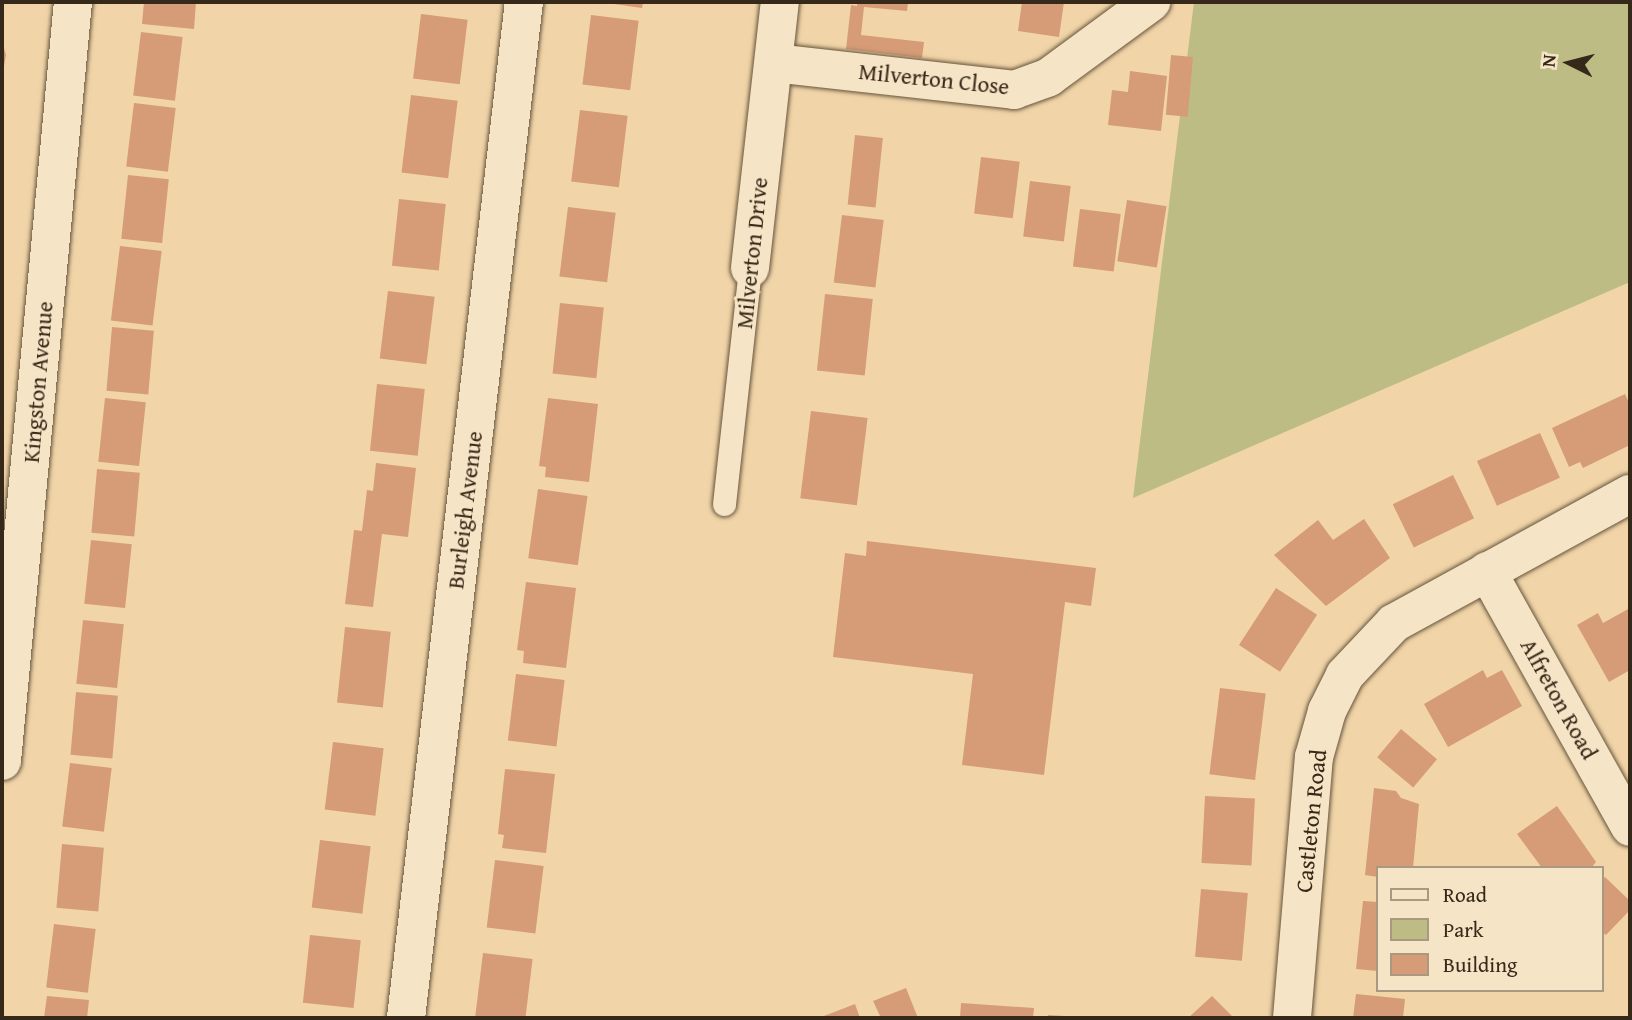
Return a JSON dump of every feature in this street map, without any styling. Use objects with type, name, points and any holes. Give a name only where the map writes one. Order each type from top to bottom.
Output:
[{"type":"street","name":"Kingston Avenue","points":[[2,761],[74,2]]},
{"type":"street","name":"Burleigh Avenue","points":[[407,1018],[524,2]]},
{"type":"street","name":"Milverton Drive","points":[[750,268],[780,2]]},
{"type":"street","name":"Milverton Close","points":[[774,62],[1014,90],[1049,77],[1151,2]]},
{"type":"street","name":"Castleton Road","points":[[1292,1018],[1314,757],[1327,711],[1345,676],[1394,624],[1630,494]]},
{"type":"street","name":"Alfreton Road","points":[[1487,571],[1630,827]]},
{"type":"lane","name":"Milverton Drive","points":[[724,504],[750,268]]},
{"type":"green space","points":[[1194,2],[1630,2],[1630,282],[1133,498]]},
{"type":"building","points":[[144,2],[196,2],[194,29],[142,24]]},
{"type":"building","points":[[600,2],[643,2],[642,8]]},
{"type":"building","points":[[857,2],[908,2],[907,11],[864,7],[861,35],[924,42],[922,58],[846,49],[851,5],[857,6]]},
{"type":"building","points":[[1022,2],[1064,2],[1059,37],[1018,31]]},
{"type":"building","points":[[421,14],[468,20],[460,84],[413,79]]},
{"type":"building","points":[[591,15],[639,21],[630,90],[582,84]]},
{"type":"building","points":[[141,32],[183,37],[175,101],[133,96]]},
{"type":"building","points":[[2,41],[6,55],[2,77]]},
{"type":"building","points":[[1171,55],[1193,57],[1188,117],[1166,115]]},
{"type":"building","points":[[1130,71],[1167,76],[1161,131],[1108,125],[1112,90],[1128,92]]},
{"type":"building","points":[[411,95],[458,101],[448,178],[401,172]]},
{"type":"building","points":[[134,103],[176,108],[168,172],[126,167]]},
{"type":"building","points":[[580,110],[628,116],[619,187],[571,181]]},
{"type":"building","points":[[855,135],[883,138],[876,208],[848,205]]},
{"type":"building","points":[[981,157],[1020,162],[1013,218],[974,214]]},
{"type":"building","points":[[128,175],[169,179],[162,243],[121,239]]},
{"type":"building","points":[[1030,181],[1071,186],[1064,242],[1023,237]]},
{"type":"building","points":[[399,199],[446,204],[439,271],[392,266]]},
{"type":"building","points":[[1127,200],[1167,206],[1157,267],[1117,261]]},
{"type":"building","points":[[568,207],[616,213],[607,282],[559,276]]},
{"type":"building","points":[[1080,209],[1121,214],[1114,272],[1073,267]]},
{"type":"building","points":[[842,215],[884,220],[875,288],[834,282]]},
{"type":"building","points":[[120,246],[162,251],[153,326],[111,320]]},
{"type":"building","points":[[388,291],[435,297],[426,364],[380,358]]},
{"type":"building","points":[[825,294],[873,299],[865,376],[817,371]]},
{"type":"building","points":[[560,303],[604,308],[596,378],[553,374]]},
{"type":"building","points":[[112,327],[154,331],[148,394],[106,391]]},
{"type":"building","points":[[377,384],[425,389],[418,456],[370,451]]},
{"type":"building","points":[[1625,394],[1630,405],[1630,445],[1583,468],[1580,462],[1569,467],[1552,428]]},
{"type":"building","points":[[105,398],[146,402],[139,466],[98,462]]},
{"type":"building","points":[[548,398],[598,404],[589,482],[545,477],[546,467],[539,466]]},
{"type":"building","points":[[811,411],[868,418],[857,505],[800,498]]},
{"type":"building","points":[[1540,433],[1560,478],[1497,506],[1477,461]]},
{"type":"building","points":[[376,463],[416,468],[408,537],[382,534],[373,607],[345,604],[354,530],[362,531],[367,490],[373,491]]},
{"type":"building","points":[[97,469],[140,473],[134,537],[91,533]]},
{"type":"building","points":[[1453,475],[1474,518],[1414,548],[1393,504]]},
{"type":"building","points":[[538,489],[588,496],[578,565],[528,558]]},
{"type":"building","points":[[1364,519],[1390,558],[1326,606],[1274,555],[1318,520],[1333,540]]},
{"type":"building","points":[[91,540],[132,544],[125,608],[84,604]]},
{"type":"building","points":[[867,541],[1096,568],[1091,606],[1065,602],[1044,775],[962,765],[973,674],[833,657],[845,553],[866,556]]},
{"type":"building","points":[[526,582],[576,588],[566,668],[523,663],[524,651],[517,650]]},
{"type":"building","points":[[1276,588],[1317,615],[1280,672],[1239,645]]},
{"type":"building","points":[[1630,608],[1630,670],[1609,682],[1577,625],[1598,613],[1603,623]]},
{"type":"building","points":[[83,620],[124,624],[117,688],[76,684]]},
{"type":"building","points":[[345,627],[391,632],[383,707],[337,703]]},
{"type":"building","points":[[1483,670],[1487,678],[1502,670],[1522,706],[1448,747],[1424,704]]},
{"type":"building","points":[[516,674],[565,680],[556,746],[508,741]]},
{"type":"building","points":[[1220,688],[1266,694],[1255,780],[1209,774]]},
{"type":"building","points":[[76,692],[118,696],[112,758],[71,755]]},
{"type":"building","points":[[1401,729],[1437,759],[1413,788],[1377,757]]},
{"type":"building","points":[[333,742],[384,748],[375,816],[325,809]]},
{"type":"building","points":[[70,763],[112,768],[104,832],[62,827]]},
{"type":"building","points":[[505,769],[555,774],[546,853],[502,848],[504,835],[498,834]]},
{"type":"building","points":[[1374,788],[1396,791],[1401,798],[1419,804],[1413,866],[1376,866],[1376,877],[1365,875]]},
{"type":"building","points":[[1205,796],[1255,799],[1251,866],[1201,863]]},
{"type":"building","points":[[1557,806],[1596,862],[1593,866],[1541,866],[1517,834]]},
{"type":"building","points":[[320,840],[371,846],[362,914],[312,907]]},
{"type":"building","points":[[62,844],[104,848],[98,911],[56,908]]},
{"type":"building","points":[[495,860],[544,866],[535,933],[487,927]]},
{"type":"building","points":[[1604,878],[1630,901],[1630,910],[1606,935],[1604,934]]},
{"type":"building","points":[[1201,889],[1248,893],[1242,961],[1195,957]]},
{"type":"building","points":[[1363,901],[1376,902],[1376,971],[1356,969]]},
{"type":"building","points":[[54,924],[96,929],[88,993],[46,988]]},
{"type":"building","points":[[310,935],[361,940],[354,1008],[303,1003]]},
{"type":"building","points":[[483,953],[533,959],[525,1018],[475,1018]]},
{"type":"building","points":[[906,988],[918,1018],[881,1018],[873,1001]]},
{"type":"building","points":[[1356,994],[1405,999],[1403,1018],[1353,1018]]},
{"type":"building","points":[[47,996],[89,1000],[87,1018],[44,1018]]},
{"type":"building","points":[[1212,996],[1234,1018],[1188,1018]]},
{"type":"building","points":[[961,1003],[1034,1008],[1033,1018],[960,1018]]},
{"type":"building","points":[[855,1004],[860,1018],[824,1016]]},
{"type":"building","points":[[1048,1015],[1065,1016],[1065,1018],[1047,1018]]}]
